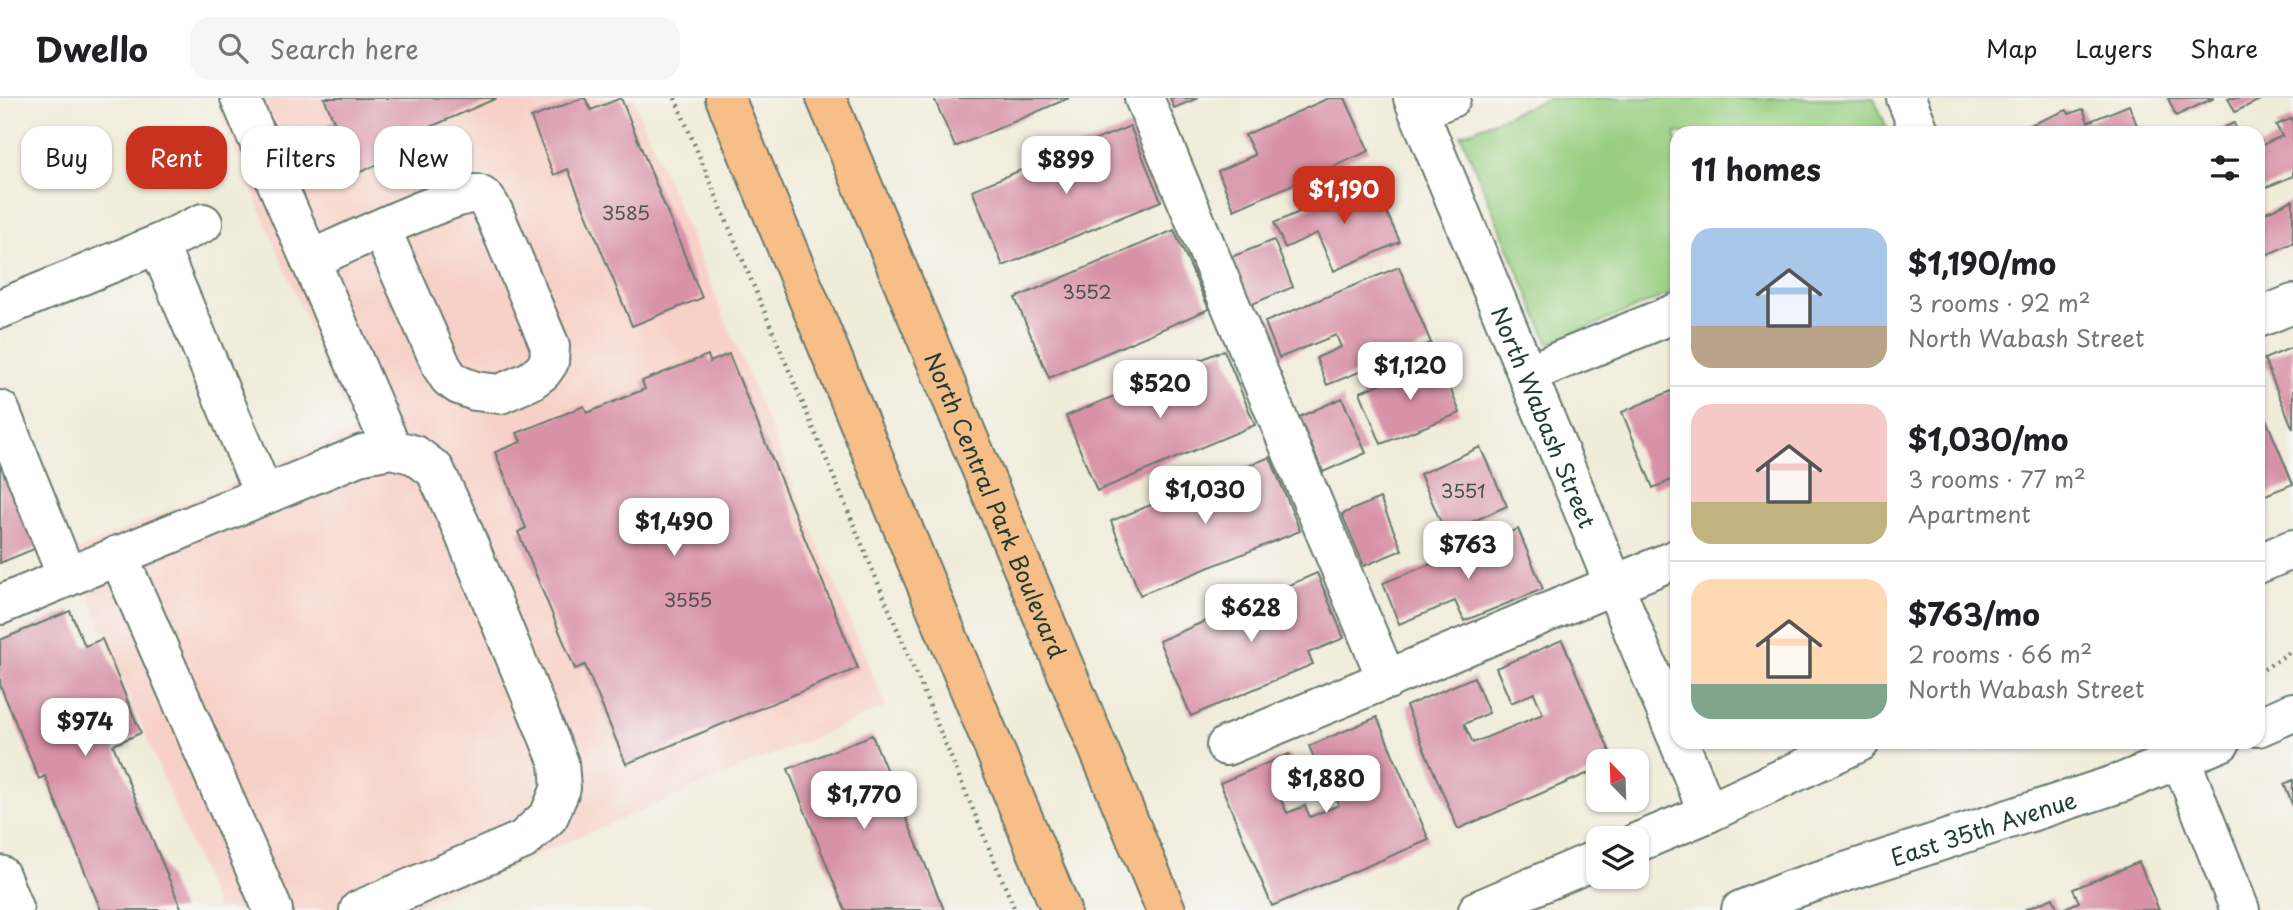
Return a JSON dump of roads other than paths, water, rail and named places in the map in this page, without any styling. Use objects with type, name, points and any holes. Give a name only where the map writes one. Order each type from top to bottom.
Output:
[{"type":"main road","points":[[725,98],[1061,910]]},
{"type":"main road","name":"North Central Park Boulevard","points":[[826,98],[1166,910]]},
{"type":"street","points":[[240,98],[392,449]]},
{"type":"street","points":[[1144,98],[1387,680]]},
{"type":"street","points":[[1906,98],[1917,126]]},
{"type":"street","name":"North Wabash Street","points":[[1427,102],[1527,374],[1670,720]]},
{"type":"street","points":[[310,260],[381,229],[460,195],[475,194],[486,199],[550,346],[548,362],[542,372],[530,381],[500,394],[475,391],[449,378],[437,357],[381,229]]},
{"type":"street","points":[[0,309],[203,223]]},
{"type":"street","points":[[158,244],[264,495]]},
{"type":"street","points":[[2265,315],[2293,304]]},
{"type":"street","points":[[1527,374],[1670,315]]},
{"type":"street","points":[[0,410],[66,577]]},
{"type":"street","points":[[0,604],[363,454],[392,449],[415,455],[435,470],[559,763],[561,788],[549,816],[523,840],[359,910]]},
{"type":"street","points":[[2265,561],[2293,550]]},
{"type":"street","points":[[118,555],[273,910]]},
{"type":"street","points":[[1226,746],[1670,562]]},
{"type":"street","points":[[2265,724],[2293,712]]},
{"type":"street","points":[[1682,749],[1708,813]]},
{"type":"street","points":[[1649,838],[1845,749]]},
{"type":"street","points":[[2177,750],[2240,910]]},
{"type":"street","name":"East 35th Avenue","points":[[1745,909],[1790,890],[2123,782],[2177,750]]},
{"type":"street","points":[[1478,910],[1586,864]]},
{"type":"street","points":[[0,875],[14,910]]}]
